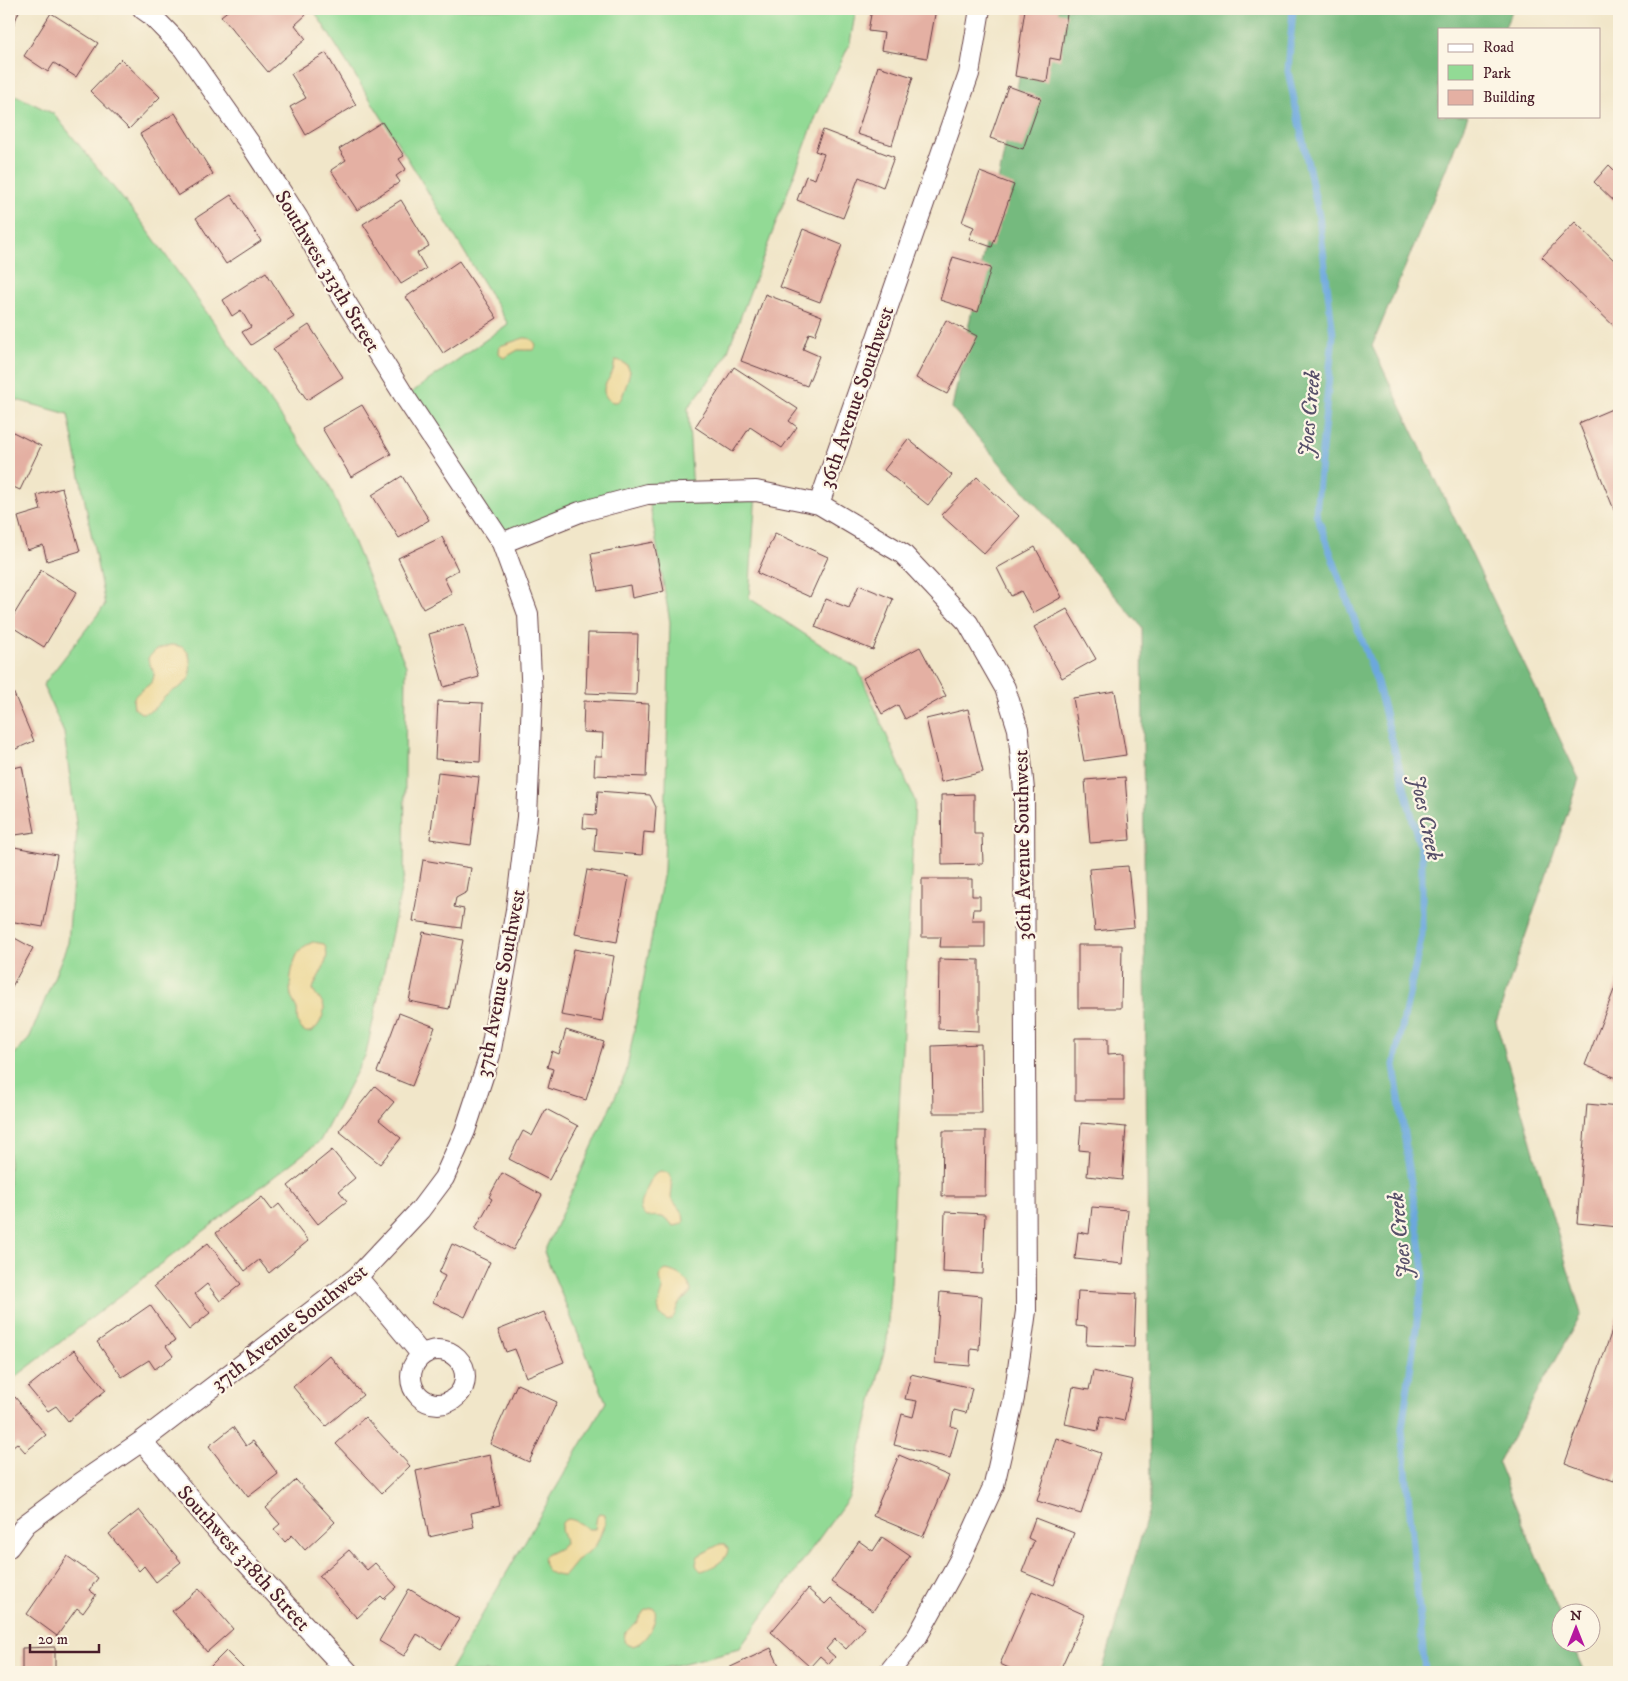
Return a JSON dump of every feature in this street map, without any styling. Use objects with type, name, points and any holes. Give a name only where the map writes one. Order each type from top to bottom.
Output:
[{"type":"street","name":"Southwest 313th Street","points":[[143,9],[183,48],[249,142],[298,218],[340,293],[405,397],[502,542]]},
{"type":"street","name":"36th Avenue Southwest","points":[[889,1672],[917,1637],[961,1557],[994,1485],[1014,1398],[1026,1310],[1024,790],[1018,729],[1005,688],[968,623],[903,554],[819,504],[969,74],[980,9]]},
{"type":"street","points":[[502,542],[580,512],[648,494],[756,491],[819,504]]},
{"type":"street","name":"37th Avenue Southwest","points":[[9,1547],[26,1524],[82,1482],[142,1441],[357,1277],[420,1210],[444,1178],[465,1131],[490,1056],[505,974],[527,817],[532,698],[528,614],[502,542]]},
{"type":"street","points":[[357,1277],[422,1355]]},
{"type":"street","name":"Southwest 318th Street","points":[[142,1441],[231,1546],[348,1672]]},
{"type":"green space","points":[[313,9],[856,9],[850,43],[817,114],[724,361],[688,408],[693,492],[756,491],[749,598],[858,669],[915,801],[887,1340],[849,1497],[739,1649],[650,1672],[449,1672],[606,1402],[544,1252],[626,1073],[664,871],[670,622],[648,494],[502,543],[405,397],[508,324],[411,164]]},
{"type":"green space","points":[[1033,9],[1513,9],[1504,28],[1438,28],[1438,118],[1467,118],[1372,346],[1579,779],[1496,1022],[1581,1314],[1498,1463],[1556,1604],[1550,1604],[1550,1654],[1577,1654],[1585,1672],[1102,1672],[1150,1506],[1142,627],[952,408]]},
{"type":"green space","points":[[9,92],[54,114],[144,225],[328,482],[406,666],[404,876],[366,1054],[320,1141],[9,1382],[9,1060],[29,1039],[68,943],[77,831],[64,733],[43,685],[105,605],[68,414],[9,398]]},
{"type":"sand","points":[[524,338],[534,341],[536,345],[534,350],[518,350],[504,358],[500,355],[500,346]]},
{"type":"sand","points":[[618,360],[627,365],[630,371],[620,400],[612,402],[604,393],[604,388],[613,372],[615,361]]},
{"type":"sand","points":[[170,645],[183,647],[189,654],[190,677],[153,709],[146,713],[141,713],[134,708],[133,700],[153,680],[153,669],[148,658],[156,650]]},
{"type":"sand","points":[[313,942],[324,944],[327,956],[313,989],[324,1005],[324,1008],[319,1024],[307,1032],[298,1023],[297,1009],[291,997],[290,985],[297,954],[306,945]]},
{"type":"sand","points":[[660,1171],[669,1174],[671,1177],[671,1198],[683,1214],[684,1222],[679,1225],[673,1226],[668,1220],[661,1217],[646,1217],[641,1211],[641,1201],[650,1182]]},
{"type":"sand","points":[[666,1270],[682,1277],[688,1283],[691,1291],[677,1307],[673,1318],[668,1321],[660,1315],[658,1306],[663,1290],[659,1278],[661,1273]]},
{"type":"sand","points":[[599,1513],[605,1514],[605,1523],[593,1548],[578,1559],[564,1576],[555,1575],[548,1571],[544,1565],[544,1556],[565,1544],[561,1530],[562,1523],[568,1519],[581,1524],[587,1529],[595,1529]]},
{"type":"sand","points":[[720,1544],[725,1544],[728,1549],[725,1557],[714,1566],[701,1571],[696,1564],[698,1556]]},
{"type":"sand","points":[[654,1608],[655,1614],[651,1629],[640,1642],[629,1645],[624,1641],[625,1633],[636,1623],[644,1611]]},
{"type":"building","points":[[9,9],[20,9],[10,33],[9,32]]},
{"type":"building","points":[[230,9],[302,9],[307,14],[295,25],[306,39],[268,72],[221,16]]},
{"type":"building","points":[[872,9],[936,9],[927,58],[881,50],[884,33],[868,31]]},
{"type":"building","points":[[1025,9],[1058,9],[1058,12],[1067,14],[1060,60],[1050,58],[1047,82],[1015,76]]},
{"type":"building","points":[[51,13],[98,43],[76,77],[54,63],[48,72],[24,56]]},
{"type":"building","points":[[326,53],[356,105],[306,135],[290,107],[306,98],[291,74]]},
{"type":"building","points":[[121,59],[160,97],[129,129],[90,91]]},
{"type":"building","points":[[878,66],[913,77],[892,145],[857,134]]},
{"type":"building","points":[[1008,86],[1041,98],[1023,149],[990,138]]},
{"type":"building","points":[[175,113],[213,174],[178,196],[140,134]]},
{"type":"building","points":[[382,122],[404,156],[399,159],[406,169],[396,176],[400,182],[357,210],[331,170],[346,160],[339,149]]},
{"type":"building","points":[[823,130],[894,157],[883,187],[859,177],[843,218],[797,200],[806,176],[815,179],[824,154],[815,151]]},
{"type":"building","points":[[1609,165],[1619,175],[1619,206],[1594,182]]},
{"type":"building","points":[[980,172],[1014,185],[992,247],[969,239],[974,227],[962,222]]},
{"type":"building","points":[[231,195],[261,241],[226,264],[196,218]]},
{"type":"building","points":[[401,200],[429,246],[417,253],[426,269],[401,284],[363,224]]},
{"type":"building","points":[[1575,222],[1619,265],[1618,330],[1542,257]]},
{"type":"building","points":[[803,229],[842,245],[820,302],[780,287]]},
{"type":"building","points":[[953,257],[991,268],[978,312],[940,300]]},
{"type":"building","points":[[459,261],[497,318],[443,353],[406,297]]},
{"type":"building","points":[[266,272],[294,317],[251,345],[242,332],[251,327],[241,310],[232,316],[223,300]]},
{"type":"building","points":[[765,294],[822,316],[815,335],[809,333],[803,349],[819,356],[807,386],[741,361]]},
{"type":"building","points":[[946,320],[977,336],[947,394],[916,378]]},
{"type":"building","points":[[309,325],[343,377],[307,400],[273,349]]},
{"type":"building","points":[[734,367],[798,409],[789,421],[797,427],[782,448],[750,427],[733,452],[695,427]]},
{"type":"building","points":[[362,405],[391,454],[351,477],[322,428]]},
{"type":"building","points":[[1619,406],[1619,522],[1579,423]]},
{"type":"building","points":[[9,430],[41,446],[20,490],[9,485]]},
{"type":"building","points":[[908,439],[952,475],[928,505],[884,470]]},
{"type":"building","points":[[402,476],[429,520],[399,538],[372,495]]},
{"type":"building","points":[[977,477],[1019,516],[984,554],[941,515]]},
{"type":"building","points":[[62,488],[80,551],[47,561],[43,545],[27,550],[18,517],[41,510],[37,495]]},
{"type":"building","points":[[775,533],[828,557],[810,597],[757,573]]},
{"type":"building","points":[[442,537],[458,570],[444,578],[452,594],[423,609],[398,558]]},
{"type":"building","points":[[654,542],[664,591],[632,598],[630,585],[598,591],[591,554]]},
{"type":"building","points":[[1035,547],[1062,597],[1033,613],[1021,591],[1011,596],[997,568]]},
{"type":"building","points":[[41,570],[77,592],[44,647],[9,625]]},
{"type":"building","points":[[859,585],[893,599],[873,650],[815,627],[826,599],[849,608]]},
{"type":"building","points":[[1067,609],[1096,659],[1062,678],[1034,627]]},
{"type":"building","points":[[464,624],[479,677],[444,687],[429,634]]},
{"type":"building","points":[[588,633],[638,634],[636,695],[586,693]]},
{"type":"building","points":[[920,647],[946,696],[905,719],[898,705],[882,714],[863,678]]},
{"type":"building","points":[[9,682],[34,741],[9,752]]},
{"type":"building","points":[[1115,691],[1126,755],[1084,761],[1073,698]]},
{"type":"building","points":[[438,701],[483,703],[480,762],[435,759]]},
{"type":"building","points":[[584,701],[649,704],[646,777],[594,775],[595,756],[602,756],[603,733],[583,732]]},
{"type":"building","points":[[968,709],[983,772],[941,782],[926,719]]},
{"type":"building","points":[[22,766],[35,832],[9,836],[9,769]]},
{"type":"building","points":[[438,772],[479,777],[471,845],[430,839]]},
{"type":"building","points":[[1125,777],[1130,840],[1090,843],[1085,780]]},
{"type":"building","points":[[598,791],[650,795],[656,807],[654,833],[644,832],[642,855],[594,851],[596,829],[583,828],[584,814],[596,815]]},
{"type":"building","points":[[974,794],[974,834],[982,834],[983,864],[942,865],[941,795]]},
{"type":"building","points":[[9,846],[57,855],[43,927],[9,921]]},
{"type":"building","points":[[423,860],[471,868],[467,892],[456,898],[454,907],[464,909],[461,928],[413,921]]},
{"type":"building","points":[[1128,866],[1134,927],[1095,931],[1089,869]]},
{"type":"building","points":[[587,870],[629,877],[617,942],[575,934]]},
{"type":"building","points":[[922,879],[972,879],[972,896],[980,896],[980,909],[973,909],[972,920],[985,920],[985,947],[940,947],[941,937],[922,937]]},
{"type":"building","points":[[423,932],[463,940],[449,1009],[409,1001]]},
{"type":"building","points":[[9,935],[33,948],[9,992]]},
{"type":"building","points":[[1078,945],[1122,945],[1121,1008],[1078,1008]]},
{"type":"building","points":[[574,949],[614,956],[602,1022],[561,1015]]},
{"type":"building","points":[[939,959],[979,960],[979,1031],[938,1029]]},
{"type":"building","points":[[1619,977],[1619,1079],[1585,1065]]},
{"type":"building","points":[[399,1013],[435,1027],[412,1086],[377,1072]]},
{"type":"building","points":[[566,1030],[604,1042],[586,1100],[548,1088],[553,1069],[547,1067],[552,1051],[559,1054]]},
{"type":"building","points":[[1075,1038],[1108,1038],[1108,1054],[1124,1053],[1124,1100],[1075,1100]]},
{"type":"building","points":[[981,1044],[982,1113],[933,1113],[932,1046]]},
{"type":"building","points":[[375,1086],[394,1102],[379,1120],[401,1138],[380,1164],[339,1131]]},
{"type":"building","points":[[1587,1104],[1619,1107],[1619,1227],[1577,1223]]},
{"type":"building","points":[[546,1109],[578,1126],[549,1180],[509,1159],[523,1131],[532,1136]]},
{"type":"building","points":[[1081,1123],[1126,1127],[1122,1180],[1087,1176],[1089,1151],[1079,1150]]},
{"type":"building","points":[[943,1131],[986,1131],[985,1196],[942,1196]]},
{"type":"building","points":[[332,1150],[355,1178],[339,1191],[347,1201],[318,1224],[288,1186]]},
{"type":"building","points":[[502,1173],[542,1195],[513,1250],[475,1229],[492,1199],[489,1197]]},
{"type":"building","points":[[262,1197],[272,1210],[279,1204],[308,1241],[269,1273],[259,1260],[245,1271],[216,1233]]},
{"type":"building","points":[[1092,1207],[1128,1210],[1123,1264],[1075,1259],[1078,1232],[1089,1234]]},
{"type":"building","points":[[945,1212],[985,1214],[983,1274],[943,1272]]},
{"type":"building","points":[[208,1243],[241,1284],[220,1301],[207,1284],[195,1294],[210,1313],[189,1330],[154,1286]]},
{"type":"building","points":[[452,1244],[490,1262],[465,1317],[433,1302],[445,1276],[439,1273]]},
{"type":"building","points":[[1078,1291],[1136,1294],[1134,1347],[1086,1345],[1087,1327],[1076,1326]]},
{"type":"building","points":[[940,1292],[982,1296],[979,1350],[971,1349],[970,1366],[935,1363]]},
{"type":"building","points":[[150,1305],[175,1341],[166,1346],[173,1356],[155,1369],[149,1360],[122,1377],[97,1342]]},
{"type":"building","points":[[1619,1311],[1619,1467],[1614,1481],[1565,1463]]},
{"type":"building","points":[[544,1312],[564,1362],[526,1377],[515,1349],[506,1352],[498,1330]]},
{"type":"building","points":[[74,1350],[106,1390],[68,1421],[56,1406],[48,1411],[28,1387]]},
{"type":"building","points":[[329,1355],[363,1395],[326,1426],[293,1387]]},
{"type":"building","points":[[1093,1371],[1133,1380],[1124,1421],[1101,1416],[1098,1431],[1065,1424],[1073,1387],[1089,1390]]},
{"type":"building","points":[[911,1374],[972,1388],[966,1413],[954,1410],[951,1426],[958,1428],[950,1458],[894,1445],[902,1414],[913,1417],[917,1401],[905,1399]]},
{"type":"building","points":[[517,1384],[557,1402],[529,1462],[490,1444]]},
{"type":"building","points":[[15,1397],[46,1435],[25,1452],[17,1443],[9,1449],[9,1401]]},
{"type":"building","points":[[365,1417],[410,1466],[382,1493],[336,1444]]},
{"type":"building","points":[[233,1427],[246,1446],[253,1441],[278,1474],[248,1497],[209,1446]]},
{"type":"building","points":[[1056,1438],[1101,1453],[1081,1514],[1037,1501]]},
{"type":"building","points":[[490,1455],[500,1506],[471,1513],[474,1527],[429,1537],[416,1471]]},
{"type":"building","points":[[899,1455],[949,1476],[923,1537],[873,1516]]},
{"type":"building","points":[[296,1480],[335,1522],[305,1550],[292,1535],[285,1542],[274,1529],[280,1524],[266,1508]]},
{"type":"building","points":[[139,1510],[181,1562],[156,1582],[144,1566],[139,1571],[109,1534]]},
{"type":"building","points":[[1035,1518],[1074,1533],[1054,1585],[1022,1572],[1034,1541],[1028,1538]]},
{"type":"building","points":[[882,1537],[910,1556],[873,1611],[831,1582],[859,1541],[873,1551]]},
{"type":"building","points":[[349,1550],[367,1570],[375,1563],[397,1587],[384,1599],[381,1596],[357,1618],[319,1576]]},
{"type":"building","points":[[67,1556],[98,1578],[89,1590],[96,1595],[83,1613],[77,1608],[57,1636],[27,1614]]},
{"type":"building","points":[[199,1589],[233,1629],[207,1652],[172,1611]]},
{"type":"building","points":[[409,1589],[459,1619],[441,1649],[417,1634],[404,1656],[379,1641]]},
{"type":"building","points":[[808,1589],[825,1604],[831,1598],[865,1628],[846,1649],[835,1639],[826,1649],[835,1657],[829,1664],[820,1656],[810,1667],[771,1632]]},
{"type":"building","points":[[1032,1591],[1085,1615],[1059,1672],[1018,1672],[1000,1664]]},
{"type":"building","points":[[55,1647],[55,1672],[22,1672],[22,1648]]},
{"type":"building","points":[[771,1648],[782,1672],[720,1672]]},
{"type":"building","points":[[226,1651],[247,1672],[205,1672]]},
{"type":"waterway","name":"Joes Creek","points":[[1293,9],[1288,71],[1319,216],[1333,335],[1316,513],[1377,682],[1422,855],[1422,935],[1394,1065],[1424,1271],[1402,1429],[1425,1672]]}]
